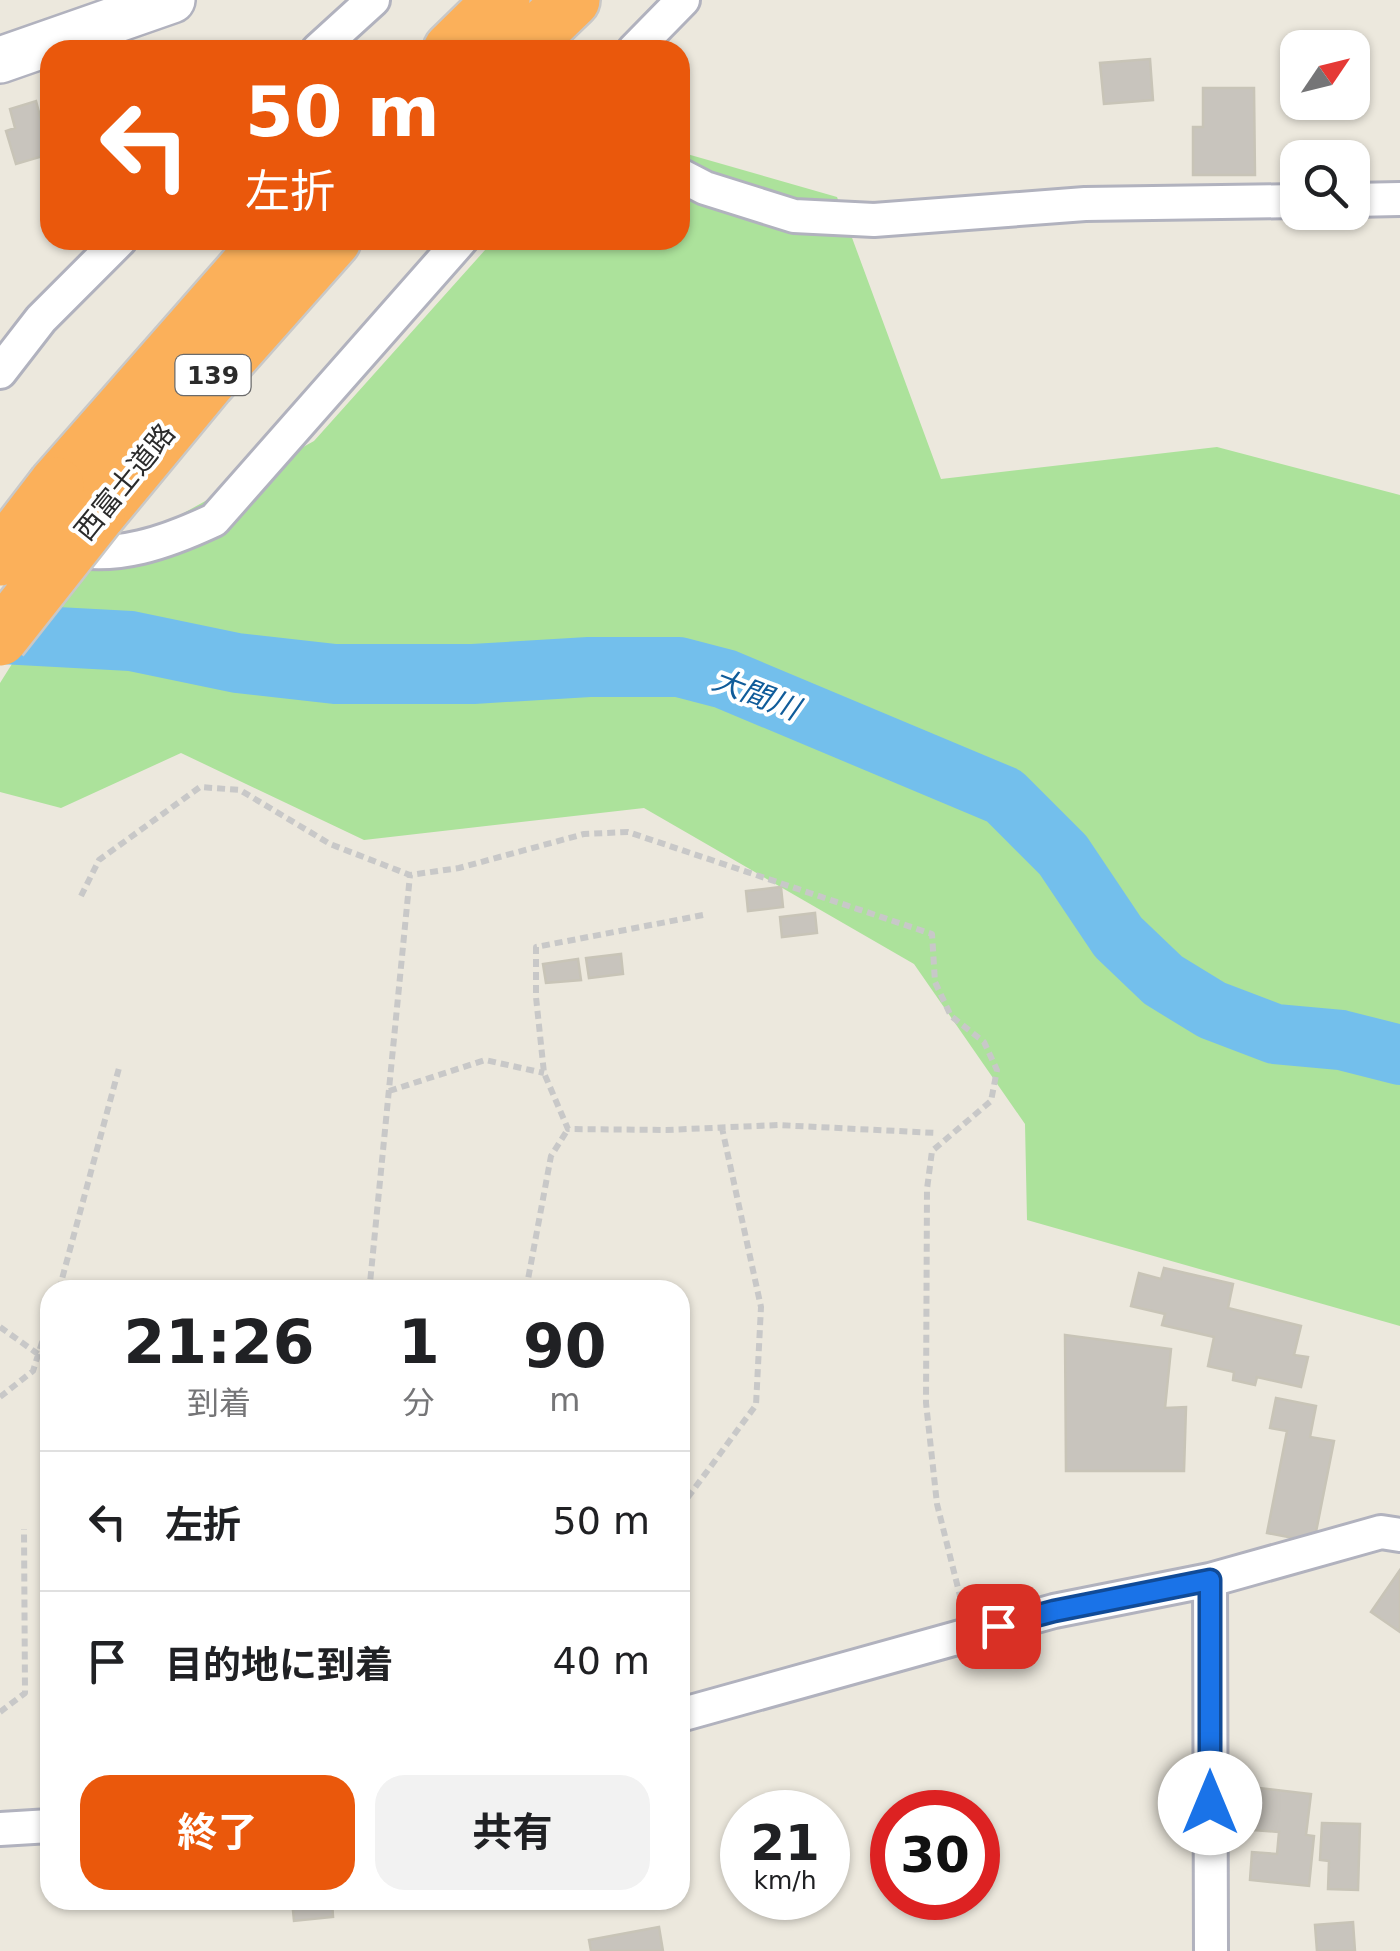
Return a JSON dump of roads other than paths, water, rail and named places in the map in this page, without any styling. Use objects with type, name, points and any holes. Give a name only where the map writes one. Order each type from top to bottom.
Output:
[{"type":"highway","points":[[461,40],[502,0]]},
{"type":"highway","points":[[530,40],[572,0]]},
{"type":"highway","name":"西富士道路","points":[[0,638],[77,500],[264,250]]},
{"type":"highway","name":"西富士道路","points":[[0,558],[77,500],[206,382],[324,250]]},
{"type":"street","points":[[57,40],[172,0]]},
{"type":"street","points":[[329,40],[373,0]]},
{"type":"street","points":[[644,40],[684,0]]},
{"type":"street","points":[[0,60],[40,46]]},
{"type":"street","points":[[690,180],[704,188],[794,216],[874,220],[1085,204],[1280,201]]},
{"type":"street","points":[[1370,200],[1400,199]]},
{"type":"street","points":[[0,372],[41,320],[110,250]]},
{"type":"street","points":[[0,518],[5,524],[67,550],[128,551],[174,538],[214,520],[451,250]]},
{"type":"street","points":[[690,1712],[1054,1611],[1210,1580],[1381,1532],[1400,1534]]},
{"type":"street","points":[[1210,1580],[1211,1951]]},
{"type":"street","points":[[0,1830],[40,1827]]},
{"type":"waterway","name":"大間川","points":[[0,634],[131,641],[237,663],[335,674],[679,667],[725,679],[1004,796],[1063,855],[1118,937],[1163,980],[1212,1010],[1275,1034],[1341,1040],[1400,1055]]}]
